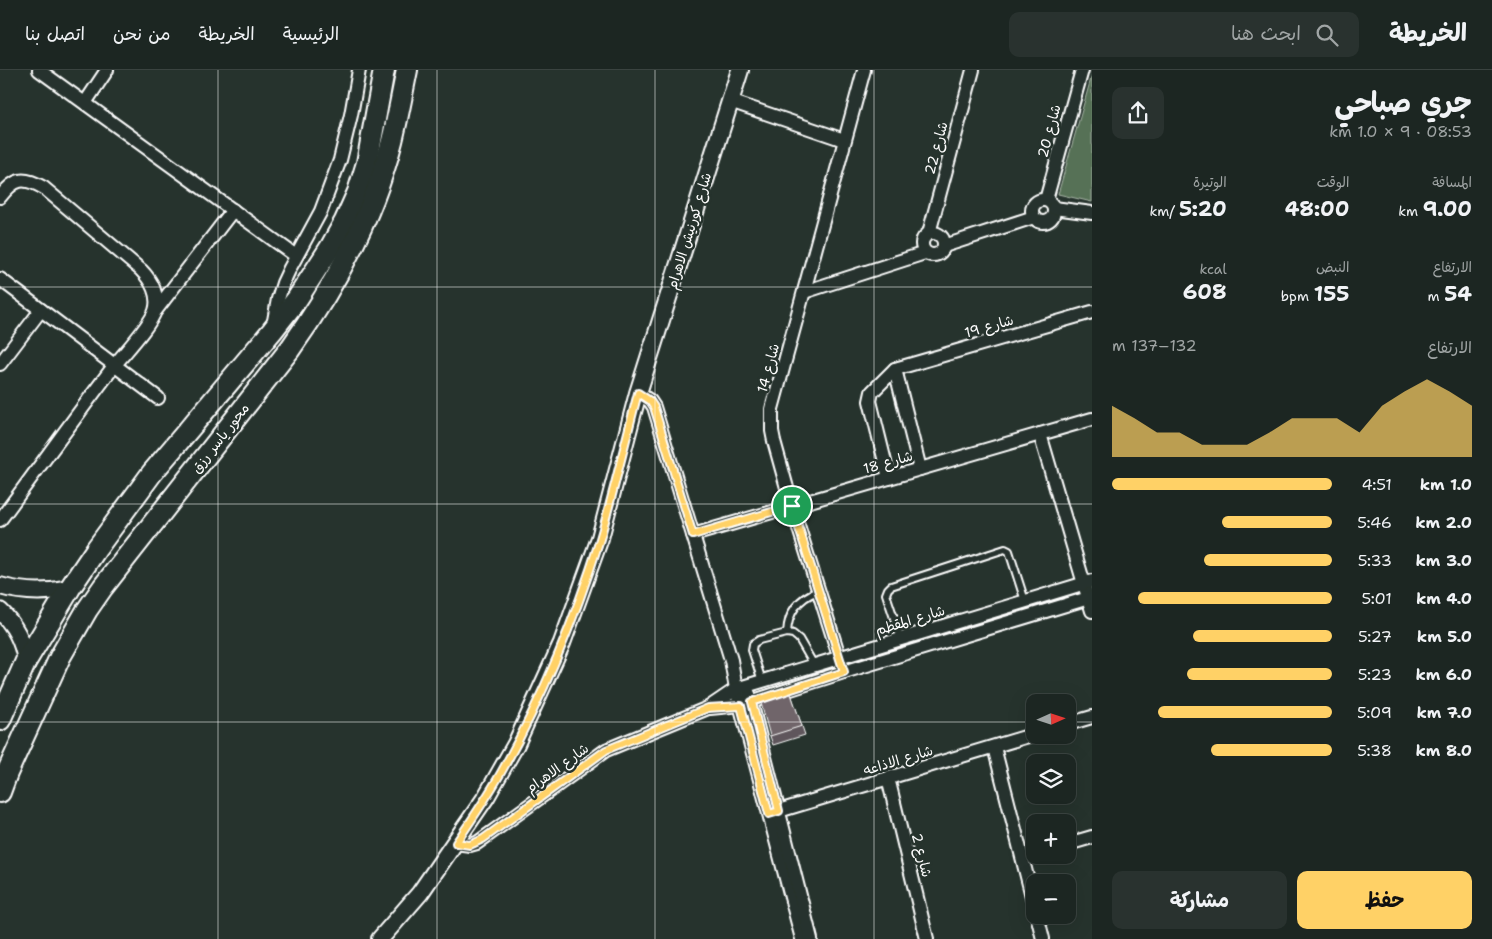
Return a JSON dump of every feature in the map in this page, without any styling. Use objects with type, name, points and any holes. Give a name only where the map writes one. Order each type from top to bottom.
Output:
[{"type":"main road","name":"محور ياسر رزق","points":[[0,720],[26,661],[70,588],[112,527],[152,473],[297,299],[330,248],[358,192],[367,163],[384,70]]},
{"type":"main road","name":"محور ياسر رزق","points":[[0,792],[60,657],[87,610],[290,349],[337,277],[362,225],[383,170],[392,142],[408,70]]},
{"type":"street","points":[[39,70],[296,256]]},
{"type":"street","points":[[85,103],[107,70]]},
{"type":"street","points":[[272,330],[283,283],[321,211],[340,160],[352,115],[359,70]]},
{"type":"street","name":"شارع كورنيش الاهرام","points":[[380,939],[420,893],[456,843],[502,771],[533,710],[562,643],[600,538],[638,393],[740,70]]},
{"type":"street","name":"شارع 14","points":[[844,672],[792,506],[774,442],[771,420],[772,409],[864,70]]},
{"type":"street","name":"شارع 22","points":[[929,233],[973,70]]},
{"type":"street","name":"شارع 20","points":[[1050,204],[1082,70]]},
{"type":"street","points":[[730,101],[844,140]]},
{"type":"street","points":[[0,197],[9,185],[16,181],[33,182],[44,188],[141,270],[153,287],[156,310]]},
{"type":"street","points":[[1050,204],[1053,217],[1046,222],[1038,221],[1032,211],[1033,206],[1037,202],[1050,204],[1092,213]]},
{"type":"street","points":[[0,520],[114,365],[152,319],[156,310],[233,210]]},
{"type":"street","points":[[944,246],[943,239],[939,234],[929,233],[921,243],[925,253],[931,256],[938,254],[944,246],[1034,217]]},
{"type":"street","points":[[804,292],[925,253]]},
{"type":"street","points":[[0,279],[158,398]]},
{"type":"street","points":[[0,364],[41,310]]},
{"type":"street","name":"شارع 19","points":[[889,478],[870,401],[872,392],[895,369],[1092,312]]},
{"type":"street","points":[[895,369],[920,469]]},
{"type":"street","points":[[638,393],[650,401],[654,407],[742,688],[774,812],[811,939]]},
{"type":"street","name":"شارع 18","points":[[693,535],[1092,419]]},
{"type":"street","points":[[1040,434],[1088,582],[1092,611]]},
{"type":"street","name":"شارع المقطم","points":[[742,688],[1088,582]]},
{"type":"street","points":[[4,587],[42,592],[70,588]]},
{"type":"street","points":[[4,587],[11,595],[10,602],[6,608],[0,610],[17,631],[25,651],[26,661]]},
{"type":"street","points":[[746,704],[844,672],[1090,598]]},
{"type":"street","name":"شارع الاهرام","points":[[456,843],[470,845],[483,839],[606,750],[708,708],[742,688]]},
{"type":"street","name":"شارع الاهرام","points":[[708,708],[746,704]]},
{"type":"street","points":[[1076,722],[1092,717]]},
{"type":"street","name":"شارع الاذاعه","points":[[774,812],[1026,737]]},
{"type":"street","points":[[994,746],[1026,874]]},
{"type":"street","name":"شارع 2","points":[[888,778],[928,939]]},
{"type":"street","points":[[774,812],[802,939]]},
{"type":"street","points":[[1076,842],[1092,837]]},
{"type":"street","points":[[1022,856],[1026,855]]},
{"type":"street","points":[[1039,924],[1043,939]]},
{"type":"lane","points":[[901,639],[886,594],[891,586],[1005,549],[1009,551],[1025,601]]},
{"type":"lane","points":[[787,633],[789,619],[795,606],[805,597],[818,591]]},
{"type":"lane","points":[[762,681],[752,650],[753,644],[759,640],[787,633],[793,634],[814,665]]},
{"type":"green space","points":[[1092,75],[1092,202],[1058,194]]},
{"type":"building","points":[[790,691],[802,726],[770,736],[761,703]]},
{"type":"route","points":[[638,393],[650,401],[654,407],[693,535],[792,506],[844,672],[752,702],[779,811],[769,814],[741,706],[708,708],[606,750],[477,843],[463,845],[456,843],[502,771],[533,710],[562,643],[600,538],[638,393]]}]
